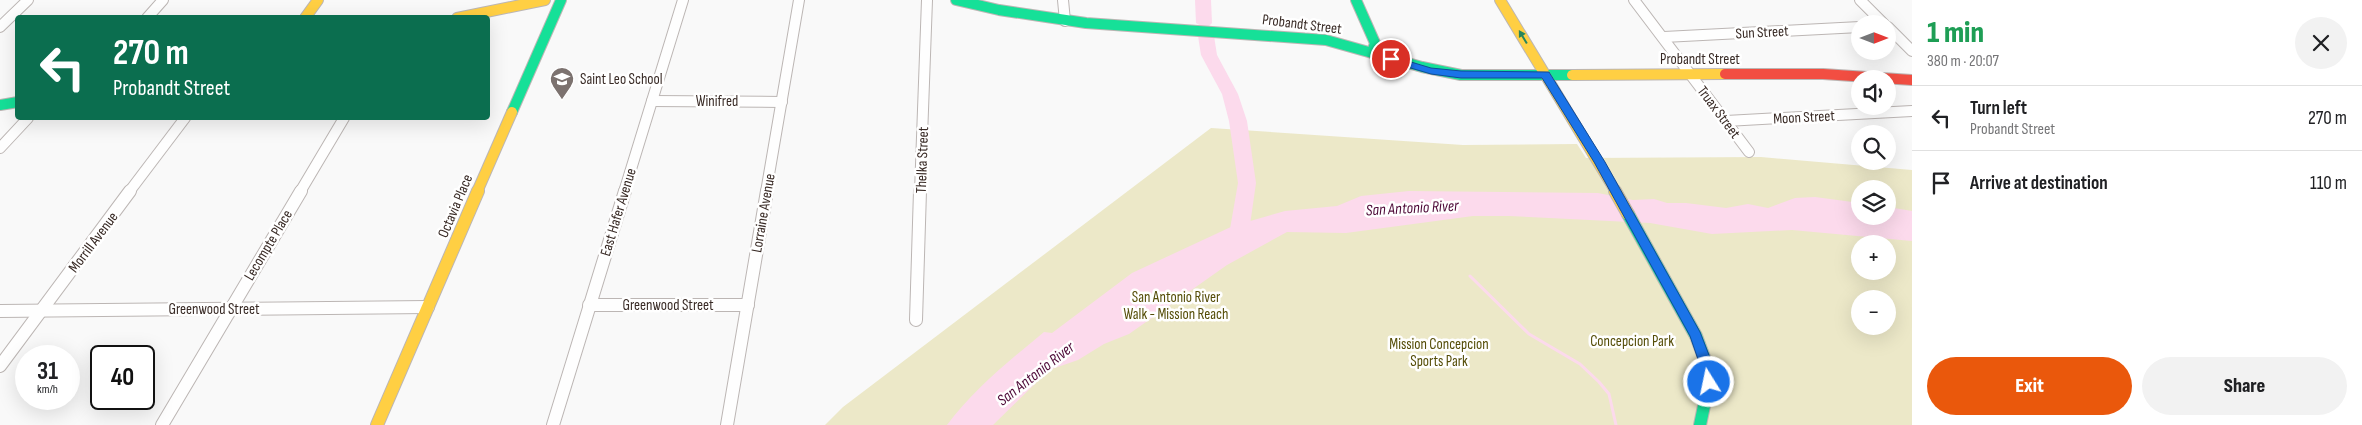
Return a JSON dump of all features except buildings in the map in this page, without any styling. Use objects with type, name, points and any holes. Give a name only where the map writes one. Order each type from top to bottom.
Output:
[{"type":"street","points":[[0,27],[28,0]]},
{"type":"street","points":[[150,15],[163,0]]},
{"type":"street","points":[[307,15],[318,0]]},
{"type":"street","name":"Octavia Place","points":[[377,425],[561,0]]},
{"type":"street","name":"East Hafer Avenue","points":[[553,425],[683,0]]},
{"type":"street","name":"Lorraine Avenue","points":[[726,425],[799,0]]},
{"type":"street","name":"Thelka Street","points":[[916,320],[928,0]]},
{"type":"street","name":"Probandt Street","points":[[956,0],[1065,21],[1306,37],[1340,43],[1409,66],[1440,72],[1546,75],[1823,74],[1912,80]]},
{"type":"street","points":[[1063,0],[1065,21]]},
{"type":"street","points":[[1356,0],[1375,43],[1372,53]]},
{"type":"street","points":[[1500,0],[1600,162],[1696,336],[1708,368],[1707,397],[1700,425]]},
{"type":"street","name":"Truax Street","points":[[1634,0],[1692,74],[1749,152]]},
{"type":"street","points":[[1860,0],[1875,15]]},
{"type":"street","points":[[472,15],[540,1]]},
{"type":"street","name":"Sun Street","points":[[1664,37],[1851,27]]},
{"type":"street","points":[[1896,36],[1912,51]]},
{"type":"street","name":"Winifred","points":[[652,101],[782,102]]},
{"type":"street","points":[[0,105],[15,102]]},
{"type":"street","name":"Moon Street","points":[[1726,121],[1912,111]]},
{"type":"street","points":[[0,148],[26,120]]},
{"type":"street","name":"Morrill Avenue","points":[[0,366],[184,120]]},
{"type":"street","name":"Lecompte Place","points":[[162,425],[343,120]]},
{"type":"street","name":"Greenwood Street","points":[[589,305],[748,305]]},
{"type":"street","name":"Greenwood Street","points":[[0,311],[428,308]]},
{"type":"green space","name":"San Antonio River Walk - Mission Reach","points":[[1211,128],[1463,145],[1577,144],[1586,158],[1761,157],[1851,165],[1851,170],[1912,170],[1912,425],[825,425],[843,407]]},
{"type":"water","name":"San Antonio River","points":[[1409,191],[1598,193],[1633,200],[1654,199],[1667,203],[1686,203],[1726,208],[1748,204],[1768,208],[1795,198],[1815,197],[1851,202],[1851,225],[1896,225],[1896,208],[1912,211],[1912,241],[1896,240],[1896,235],[1851,235],[1792,230],[1712,234],[1650,223],[1509,216],[1473,216],[1346,233],[1287,232],[1227,265],[1129,334],[1104,344],[1078,360],[1049,370],[993,425],[947,425],[980,387],[1044,332],[1052,333],[1132,273],[1233,226],[1285,211],[1337,206],[1361,196]]},
{"type":"waterway","points":[[1203,0],[1204,23]]},
{"type":"waterway","points":[[1206,36],[1209,55],[1230,94],[1238,121],[1247,183],[1237,246]]},
{"type":"waterway","points":[[1470,276],[1529,334],[1580,364],[1599,382],[1609,394],[1616,425]]},
{"type":"traffic: fast","points":[[512,112],[561,0]]},
{"type":"traffic: fast","points":[[956,0],[999,10],[1086,23],[1326,40],[1422,67],[1461,75],[1572,75]]},
{"type":"traffic: fast","points":[[1356,0],[1375,43],[1372,53]]},
{"type":"traffic: fast","points":[[0,105],[15,102]]},
{"type":"traffic: fast","points":[[1628,214],[1696,336],[1708,368],[1709,382],[1700,425]]},
{"type":"traffic: slow","points":[[307,15],[318,0]]},
{"type":"traffic: slow","points":[[472,15],[545,0]]},
{"type":"traffic: slow","points":[[1500,0],[1599,162],[1628,214]]},
{"type":"traffic: slow","points":[[1572,75],[1725,74]]},
{"type":"traffic: slow","points":[[377,425],[512,112]]},
{"type":"traffic: jam","points":[[1725,74],[1823,74],[1912,80]]},
{"type":"place","name":"Saint Leo School","points":[[562,100]]},
{"type":"route","points":[[1391,59],[1409,66],[1461,75],[1546,75],[1600,162],[1664,275],[1702,350],[1708,368],[1709,382]]},
{"type":"park label","name":"Concepcion Park","points":[[1632,341]]},
{"type":"park label","name":"Mission Concepcion Sports Park","points":[[1439,352]]}]
